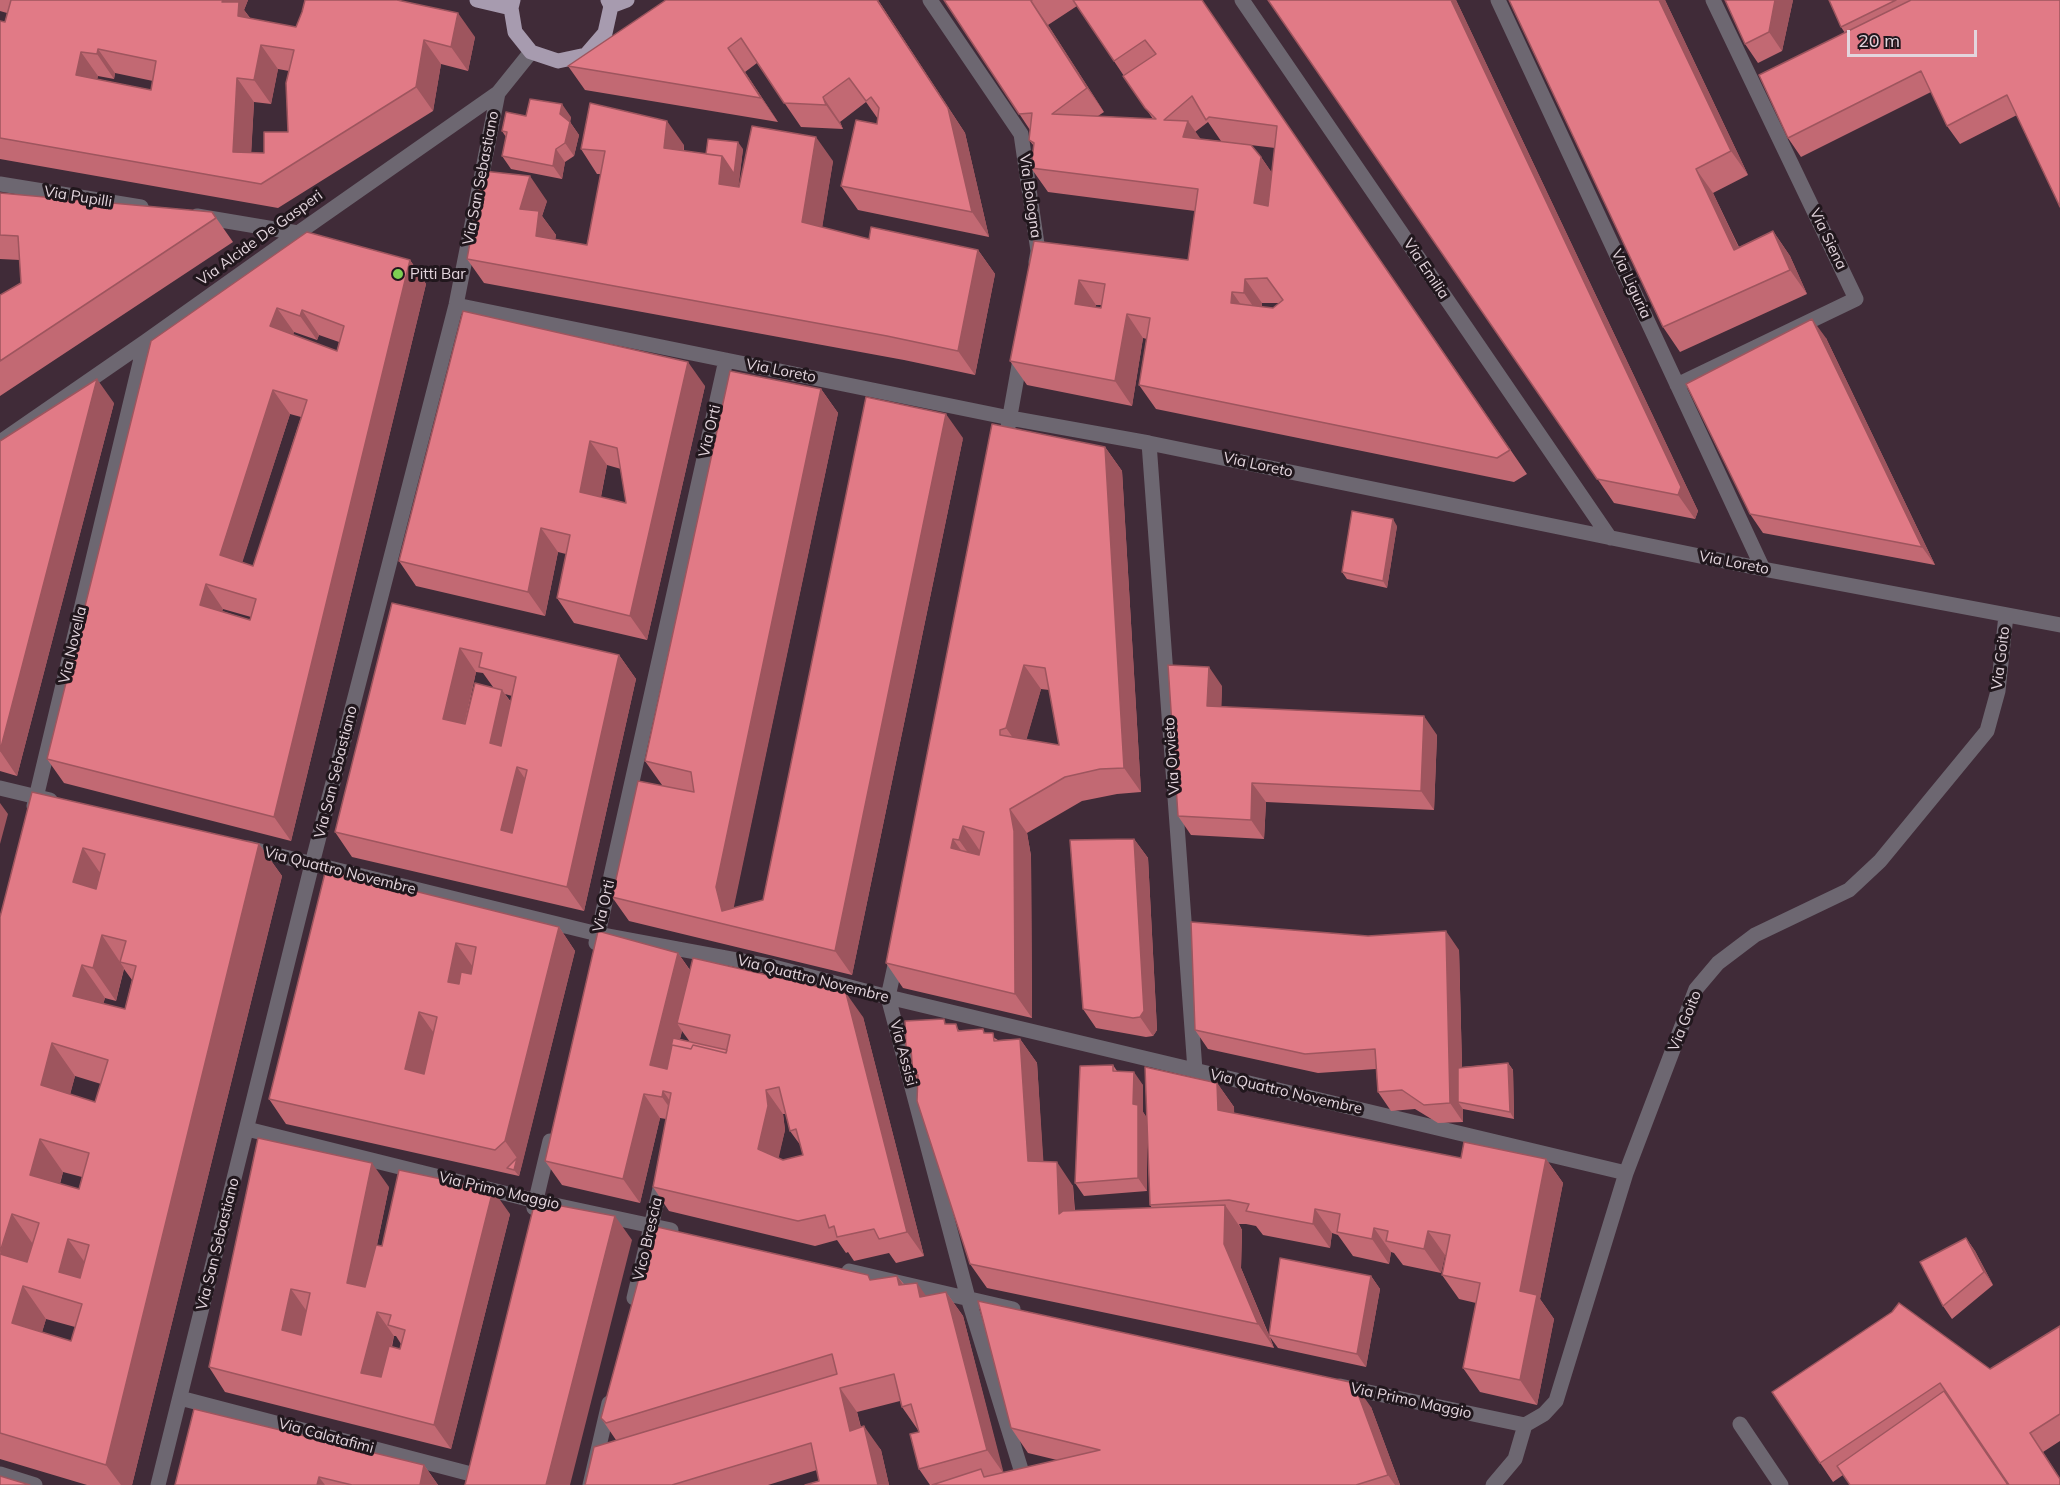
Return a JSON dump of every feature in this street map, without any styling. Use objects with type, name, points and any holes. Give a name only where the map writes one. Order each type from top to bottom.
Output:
[{"type":"main road","points":[[477,0],[512,4],[515,32],[531,52],[558,61],[586,55],[605,33],[609,3],[627,0]]},
{"type":"street","name":"Via Bologna","points":[[930,0],[1021,134],[1038,251],[1034,273]]},
{"type":"street","name":"Via Emilia","points":[[1242,0],[1610,538]]},
{"type":"street","name":"Via Liguria","points":[[1498,0],[1763,569]]},
{"type":"street","name":"Via Siena","points":[[1677,385],[1856,299],[1713,0]]},
{"type":"street","name":"Via Alcide De Gasperi","points":[[0,441],[145,342],[498,93],[531,52]]},
{"type":"street","name":"Via San Sebastiano","points":[[158,1485],[312,864],[456,305],[498,93]]},
{"type":"street","name":"Via Pupilli","points":[[0,184],[160,210]]},
{"type":"street","points":[[183,214],[298,232]]},
{"type":"street","name":"Via Loreto","points":[[456,305],[1149,443],[1763,569],[2060,625]]},
{"type":"street","points":[[1005,441],[1023,340]]},
{"type":"street","name":"Via Novella","points":[[31,820],[145,342]]},
{"type":"street","name":"Via Orti","points":[[593,957],[726,360]]},
{"type":"street","name":"Via Orvieto","points":[[1149,443],[1195,1070]]},
{"type":"street","name":"Via Goito","points":[[1525,1425],[1544,1414],[1556,1401],[1626,1173],[1696,989],[1718,963],[1755,935],[1850,890],[1880,861],[1987,731],[1998,691],[2006,615]]},
{"type":"street","points":[[0,788],[60,802]]},
{"type":"street","name":"Via Quattro Novembre","points":[[232,844],[598,934],[770,966],[888,997],[1626,1173]]},
{"type":"street","name":"Via Assisi","points":[[900,939],[888,997],[969,1298],[1023,1476]]},
{"type":"street","name":"Via Primo Maggio","points":[[247,1129],[536,1201],[685,1233]]},
{"type":"street","points":[[531,1223],[552,1131]]},
{"type":"street","name":"Vico Brescia","points":[[630,1316],[668,1157]]},
{"type":"street","points":[[832,1267],[1025,1312]]},
{"type":"street","points":[[590,1485],[614,1383]]},
{"type":"street","name":"Via Primo Maggio","points":[[1330,1384],[1525,1425]]},
{"type":"street","name":"Via Calatafimi","points":[[180,1398],[471,1474]]},
{"type":"street","points":[[1740,1424],[1781,1485]]},
{"type":"street","points":[[1493,1485],[1515,1459],[1525,1425]]},
{"type":"street","points":[[0,1474],[35,1485]]},
{"type":"building","points":[[11,0],[223,0],[222,2],[239,2],[238,16],[296,27],[305,0],[397,0],[458,13],[451,47],[424,40],[416,87],[261,184],[0,138],[0,21],[5,22]],"holes":[[[261,45],[294,50],[286,83],[288,132],[264,132],[264,153],[233,152],[237,78],[254,80]],[[98,49],[156,61],[151,90],[76,75],[81,52],[97,54]]]},
{"type":"building","points":[[666,0],[877,0],[948,108],[972,212],[841,186],[856,120],[877,124],[879,108],[871,97],[866,101],[849,78],[823,97],[826,105],[784,103],[741,38],[728,48],[761,98],[568,66]]},
{"type":"building","points":[[944,0],[1032,0],[1087,88],[1052,114],[1156,119],[1145,108],[1123,76],[1156,54],[1145,40],[1114,61],[1073,0],[1202,0],[1510,450],[1497,458],[1139,385],[1150,318],[1127,314],[1115,381],[1010,361],[1034,241],[1188,260],[1198,189],[1031,168],[1034,143],[1029,140],[1032,113],[1019,114]],"holes":[[[1192,96],[1206,120],[1209,117],[1277,126],[1268,206],[1254,203],[1261,157],[1251,145],[1183,137],[1188,121],[1164,120]],[[1267,278],[1283,300],[1273,308],[1231,303],[1232,292],[1244,293],[1245,279]],[[1079,280],[1105,284],[1101,308],[1075,304]]]},
{"type":"building","points":[[1268,0],[1451,0],[1681,487],[1678,495],[1597,479]]},
{"type":"building","points":[[1509,0],[1659,0],[1731,151],[1696,169],[1734,250],[1773,231],[1790,270],[1663,327]]},
{"type":"building","points":[[1725,0],[1775,0],[1769,32],[1745,44]]},
{"type":"building","points":[[1829,0],[1896,0],[1841,27]]},
{"type":"building","points":[[1911,0],[2060,0],[2060,207],[2007,95],[1947,126],[1921,71],[1788,138],[1759,75]]},
{"type":"building","points":[[530,99],[562,104],[560,114],[570,122],[565,143],[556,149],[553,166],[502,156],[507,132],[502,131],[506,112],[526,116]]},
{"type":"building","points":[[590,103],[667,121],[664,148],[722,156],[719,184],[739,187],[752,126],[816,137],[802,222],[869,239],[871,227],[978,250],[958,351],[467,259],[483,171],[530,176],[520,209],[539,211],[536,236],[587,245],[605,151],[581,149]]},
{"type":"building","points":[[708,139],[738,142],[734,174],[722,156],[706,154]]},
{"type":"building","points":[[0,193],[212,212],[216,218],[0,361],[0,295],[21,283],[18,236],[0,235]]},
{"type":"building","points":[[307,232],[410,260],[274,817],[47,759],[151,341]],"holes":[[[277,308],[300,316],[302,310],[344,326],[337,351],[270,326]],[[273,390],[307,400],[253,566],[220,555]],[[206,584],[256,599],[250,620],[200,605]]]},
{"type":"building","points":[[463,311],[688,362],[630,616],[557,598],[570,535],[541,528],[528,592],[399,561]],"holes":[[[590,441],[617,448],[626,503],[580,492]]]},
{"type":"building","points":[[1812,319],[1922,547],[1750,514],[1686,384]]},
{"type":"building","points":[[730,371],[821,389],[716,887],[722,911],[763,900],[866,397],[946,414],[835,951],[612,897],[638,781],[694,792],[691,772],[645,761]]},
{"type":"building","points":[[97,379],[0,751],[0,441]]},
{"type":"building","points":[[992,424],[1105,447],[1124,768],[1100,769],[1065,777],[1010,809],[1014,831],[1015,994],[886,963]],"holes":[[[1024,665],[1045,668],[1059,745],[1000,735],[1000,730],[1006,728]],[[963,826],[984,832],[979,855],[951,848],[953,839],[959,840]]]},
{"type":"building","points":[[1352,511],[1393,519],[1383,581],[1342,572]]},
{"type":"building","points":[[392,603],[619,655],[567,887],[335,832]],"holes":[[[460,648],[482,653],[479,667],[516,677],[501,746],[490,743],[502,690],[475,683],[465,724],[443,719]],[[517,767],[527,770],[512,833],[501,830]]]},
{"type":"building","points":[[1168,665],[1209,667],[1207,706],[1424,716],[1421,791],[1252,783],[1251,820],[1178,816]]},
{"type":"building","points":[[32,792],[259,844],[106,1465],[0,1433],[0,1254],[27,1262],[39,1223],[12,1214],[0,1252],[0,917]],"holes":[[[83,848],[105,854],[96,889],[73,882]],[[102,935],[126,941],[120,962],[136,966],[125,1009],[73,996],[82,965],[93,968]],[[52,1043],[108,1060],[95,1102],[41,1085]],[[40,1139],[89,1153],[79,1189],[30,1175]],[[68,1239],[89,1245],[80,1278],[59,1272]],[[23,1286],[82,1304],[71,1341],[12,1323]]]},
{"type":"building","points":[[1134,839],[1144,1011],[1140,1017],[1133,1018],[1083,1009],[1070,840]]},
{"type":"building","points":[[326,869],[559,927],[505,1141],[495,1150],[269,1099]],"holes":[[[456,943],[476,947],[471,974],[461,972],[459,984],[448,982]],[[419,1012],[437,1017],[424,1074],[405,1069]]]},
{"type":"building","points":[[1191,922],[1368,936],[1446,931],[1450,1103],[1424,1105],[1402,1090],[1378,1092],[1375,1049],[1305,1054],[1195,1030]]},
{"type":"building","points":[[598,931],[678,953],[650,1065],[667,1069],[672,1045],[691,1049],[693,1045],[726,1053],[730,1035],[677,1023],[693,958],[846,993],[907,1232],[879,1239],[874,1229],[837,1237],[834,1226],[829,1228],[825,1215],[798,1221],[653,1187],[671,1093],[663,1091],[662,1097],[644,1094],[623,1179],[545,1161]],"holes":[[[779,1087],[790,1131],[796,1129],[803,1155],[783,1160],[758,1149],[768,1106],[766,1090]]]},
{"type":"building","points":[[944,1019],[945,1024],[956,1024],[958,1031],[983,1029],[984,1033],[993,1033],[994,1041],[1020,1039],[1028,1161],[1057,1162],[1059,1214],[1063,1211],[1225,1205],[1224,1244],[1258,1324],[970,1264],[917,1101],[918,1075],[913,1074],[911,1049],[906,1048],[905,1021]]},
{"type":"building","points":[[673,1038],[727,1050],[726,1053],[693,1045],[691,1049],[672,1045],[666,1069]]},
{"type":"building","points":[[1508,1063],[1510,1112],[1458,1102],[1458,1068]]},
{"type":"building","points":[[1113,1065],[1113,1071],[1134,1072],[1133,1104],[1138,1105],[1138,1178],[1075,1183],[1080,1066]]},
{"type":"building","points":[[1145,1067],[1217,1083],[1218,1110],[1461,1158],[1464,1142],[1546,1159],[1520,1291],[1537,1295],[1520,1380],[1463,1368],[1480,1283],[1442,1275],[1450,1235],[1428,1231],[1424,1249],[1386,1241],[1388,1231],[1374,1228],[1372,1239],[1337,1232],[1340,1214],[1315,1209],[1313,1224],[1246,1211],[1249,1204],[1229,1200],[1150,1205]]},
{"type":"building","points":[[258,1138],[372,1163],[347,1283],[365,1287],[376,1245],[382,1246],[399,1170],[493,1190],[434,1425],[209,1367]],"holes":[[[291,1289],[310,1293],[301,1335],[282,1330]],[[377,1312],[391,1315],[388,1325],[405,1330],[400,1349],[389,1346],[381,1377],[361,1373]]]},
{"type":"building","points":[[517,1158],[514,1170],[507,1168]]},
{"type":"building","points":[[535,1201],[615,1216],[546,1485],[465,1485]]},
{"type":"building","points":[[653,1226],[868,1275],[870,1280],[897,1276],[899,1285],[917,1283],[920,1297],[946,1292],[987,1450],[919,1469],[910,1434],[919,1432],[911,1404],[902,1407],[894,1374],[840,1388],[850,1431],[864,1426],[878,1485],[805,1485],[819,1481],[811,1443],[672,1485],[585,1485],[594,1447],[837,1374],[832,1354],[606,1423],[601,1418]]},
{"type":"building","points":[[1966,1238],[1984,1272],[1943,1306],[1920,1262]]},
{"type":"building","points":[[1280,1258],[1371,1276],[1357,1354],[1269,1335]]},
{"type":"building","points":[[978,1301],[1354,1383],[1388,1475],[1356,1485],[932,1485],[981,1469],[984,1477],[1100,1450],[1011,1428]]},
{"type":"building","points":[[1899,1303],[1990,1369],[2060,1326],[2060,1414],[2030,1433],[2060,1479],[2060,1485],[2009,1485],[1940,1383],[1820,1463],[1772,1392],[1892,1312]]},
{"type":"building","points":[[1944,1391],[2008,1485],[1850,1485],[1837,1466]]},
{"type":"building","points":[[194,1409],[424,1465],[420,1485],[352,1485],[319,1477],[317,1485],[175,1485]]},
{"type":"building","points":[[0,1476],[30,1485],[0,1485]]},
{"type":"place","name":"Pitti Bar","points":[[398,274]]}]
